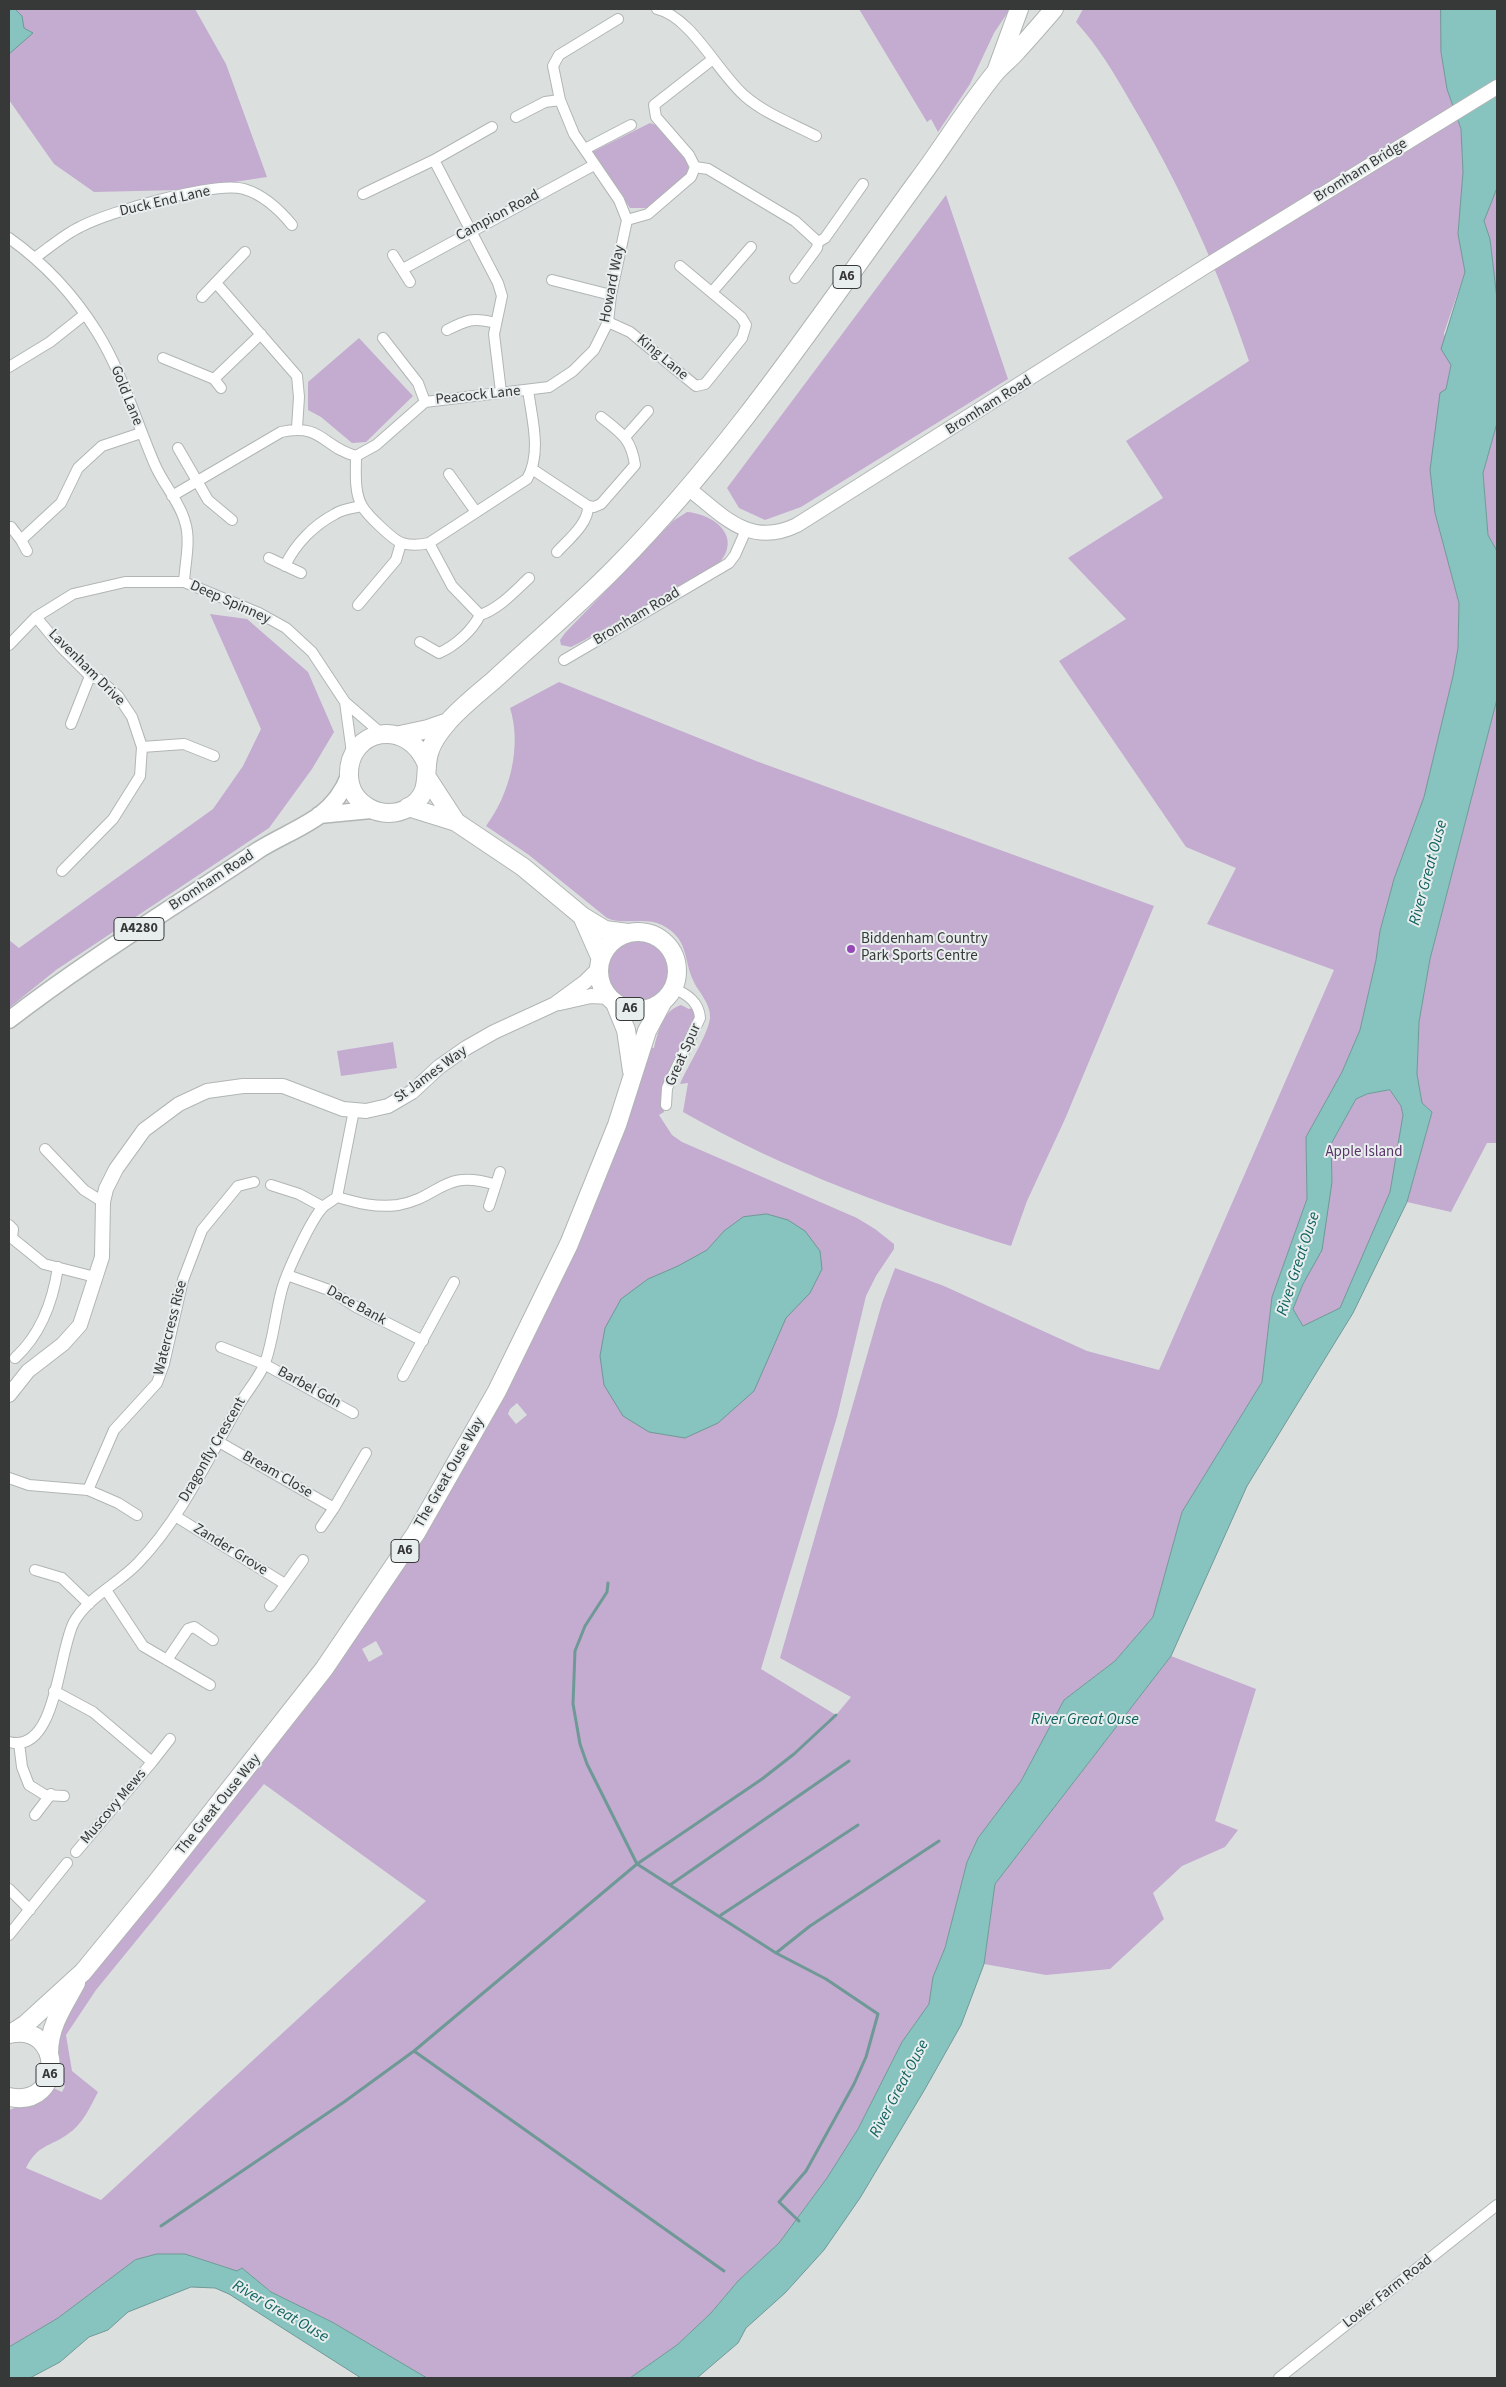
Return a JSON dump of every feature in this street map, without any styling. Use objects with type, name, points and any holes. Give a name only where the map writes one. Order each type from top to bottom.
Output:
[{"type":"highway","name":"A6","points":[[996,72],[1018,9]]},
{"type":"highway","name":"A6","points":[[456,822],[427,772],[429,751],[448,722],[599,585],[647,536],[688,488],[756,402],[996,72],[1054,9]]},
{"type":"highway","name":"A6","points":[[400,735],[428,729],[448,722]]},
{"type":"highway","points":[[382,734],[400,735],[413,742],[423,755],[427,772],[424,792],[408,807],[391,813],[371,810],[361,803],[348,776],[352,758],[362,743],[382,734]]},
{"type":"highway","name":"A6","points":[[408,807],[456,822],[523,867],[582,916],[605,930],[646,933],[662,940],[668,946],[676,962],[677,971],[668,994],[648,1008],[639,1010],[631,1009],[612,1000],[601,983],[600,964],[582,916]]},
{"type":"highway","points":[[600,964],[608,946],[628,933]]},
{"type":"highway","name":"The Great Ouse Way","points":[[10,2034],[26,2024],[83,1972],[275,1734],[372,1602],[416,1533],[497,1391],[534,1318],[598,1173],[617,1125],[647,1031],[668,994]]},
{"type":"highway","name":"The Great Ouse Way","points":[[612,1000],[626,1030],[633,1074]]},
{"type":"highway","name":"The Great Ouse Way","points":[[49,2052],[52,2028],[83,1972]]},
{"type":"highway","name":"A6","points":[[10,2034],[34,2036],[49,2052],[52,2067],[48,2081],[35,2094],[13,2100]]},
{"type":"main road","name":"Bromham Road","points":[[9,1020],[71,974],[178,902],[273,841],[320,815],[338,797],[348,776]]},
{"type":"main road","name":"Bromham Road","points":[[320,815],[371,810]]},
{"type":"street","points":[[657,10],[666,11],[680,22],[745,97],[760,107],[816,136]]},
{"type":"street","points":[[618,19],[559,55],[554,61],[560,100],[574,134],[619,200],[627,220],[648,214],[691,177],[695,167],[689,155],[656,117],[654,105],[713,59]]},
{"type":"street","name":"Bromham Bridge","points":[[1224,256],[1497,87]]},
{"type":"street","points":[[516,117],[545,102],[560,100]]},
{"type":"street","points":[[585,149],[631,125]]},
{"type":"street","points":[[363,194],[434,160],[492,127]]},
{"type":"street","points":[[434,160],[498,282],[502,296],[494,334],[501,392]]},
{"type":"street","name":"Campion Road","points":[[403,269],[471,230],[594,165]]},
{"type":"street","points":[[695,167],[708,169],[795,221],[818,242]]},
{"type":"street","points":[[818,242],[825,238],[863,184]]},
{"type":"street","name":"Duck End Lane","points":[[36,257],[80,227],[125,209],[216,190],[242,188],[263,196],[292,225]]},
{"type":"street","name":"Howard Way","points":[[528,390],[549,387],[573,371],[594,350],[608,322],[610,295],[627,220]]},
{"type":"street","name":"Gold Lane","points":[[9,238],[36,257],[97,332],[112,360],[141,434],[161,478],[185,520],[187,531],[184,582]]},
{"type":"street","points":[[795,278],[817,248],[818,242]]},
{"type":"street","points":[[712,292],[751,247]]},
{"type":"street","points":[[202,297],[246,252]]},
{"type":"street","points":[[393,255],[410,282]]},
{"type":"street","name":"Bromham Road","points":[[688,488],[746,530],[767,534],[781,533],[797,525],[1224,256]]},
{"type":"street","name":"King Lane","points":[[608,322],[630,332],[696,386],[705,384],[742,338],[746,324],[712,292],[680,266]]},
{"type":"street","points":[[552,280],[610,295]]},
{"type":"street","points":[[216,282],[297,376],[299,398],[297,428]]},
{"type":"street","points":[[9,367],[50,342],[84,315]]},
{"type":"street","points":[[447,330],[468,319],[478,318],[495,323]]},
{"type":"street","points":[[214,378],[261,334]]},
{"type":"street","points":[[383,338],[418,383],[425,402]]},
{"type":"street","points":[[163,358],[214,378],[221,388]]},
{"type":"street","name":"Peacock Lane","points":[[356,456],[376,445],[425,402],[528,390],[536,453],[532,469]]},
{"type":"street","points":[[626,436],[648,411]]},
{"type":"street","points":[[172,496],[281,432],[297,428],[308,430],[319,434],[356,456],[356,478],[362,506],[377,524],[401,543],[416,545],[429,543],[527,479],[532,469],[588,506],[600,504],[635,465],[633,450],[626,436],[601,417]]},
{"type":"street","points":[[22,540],[61,503],[78,468],[102,446],[141,434]]},
{"type":"street","points":[[178,448],[208,500],[232,520]]},
{"type":"street","points":[[449,474],[476,512]]},
{"type":"street","points":[[285,566],[300,541],[320,524],[336,513],[362,506]]},
{"type":"street","points":[[557,552],[578,529],[589,513],[588,506]]},
{"type":"street","points":[[11,527],[22,540],[27,551]]},
{"type":"street","name":"Bromham Road","points":[[564,660],[729,563],[736,555],[746,530]]},
{"type":"street","points":[[358,605],[396,560],[401,543]]},
{"type":"street","points":[[429,543],[452,586],[480,615]]},
{"type":"street","points":[[269,558],[301,573]]},
{"type":"street","points":[[420,642],[439,653],[448,649],[475,625],[480,615],[488,613],[529,578]]},
{"type":"street","name":"Deep Spinney","points":[[9,645],[36,617],[73,594],[99,586],[150,580],[184,582],[259,612],[286,628],[312,652],[345,702],[382,734]]},
{"type":"street","name":"Lavenham Drive","points":[[36,617],[61,647],[90,676],[100,680],[118,696],[132,717],[142,747],[140,776],[114,819],[62,872]]},
{"type":"street","points":[[71,724],[90,676]]},
{"type":"street","name":"Deep Spinney","points":[[345,702],[352,739],[352,758]]},
{"type":"street","points":[[142,747],[184,744],[214,756]]},
{"type":"street","points":[[555,1004],[585,982],[600,964]]},
{"type":"street","name":"Great Spur","points":[[666,1105],[667,1088],[700,1018],[700,1010],[694,1001],[668,994]]},
{"type":"street","points":[[555,1004],[591,996],[612,1000]]},
{"type":"street","name":"St James Way","points":[[9,1395],[28,1371],[63,1344],[80,1325],[102,1257],[103,1202],[116,1169],[144,1130],[179,1104],[208,1092],[243,1086],[283,1086],[343,1109],[366,1111],[388,1106],[412,1092],[439,1067],[466,1048],[494,1032],[555,1004]]},
{"type":"street","points":[[354,1110],[337,1197],[369,1206],[383,1206],[413,1201],[452,1180],[476,1179],[496,1185]]},
{"type":"street","points":[[45,1149],[84,1190],[103,1202]]},
{"type":"street","points":[[490,1206],[500,1172]]},
{"type":"street","name":"Watercress Rise","points":[[88,1490],[114,1430],[157,1383],[164,1364],[183,1280],[202,1230],[238,1186],[254,1182]]},
{"type":"street","points":[[271,1185],[299,1194],[323,1207]]},
{"type":"street","name":"Dragonfly Crescent","points":[[14,1743],[24,1744],[38,1735],[46,1722],[74,1622],[88,1604],[136,1565],[157,1542],[175,1516],[219,1442],[264,1364],[281,1290],[296,1253],[323,1207],[337,1197]]},
{"type":"street","points":[[9,1225],[13,1229],[10,1238],[44,1264],[95,1277]]},
{"type":"street","points":[[15,1358],[32,1338],[51,1304],[58,1267]]},
{"type":"street","name":"Dace Bank","points":[[287,1275],[329,1290],[356,1307],[423,1341]]},
{"type":"street","points":[[403,1376],[454,1282]]},
{"type":"street","name":"Barbel Gdn","points":[[221,1347],[264,1364],[353,1413]]},
{"type":"street","name":"Bream Close","points":[[219,1442],[334,1508]]},
{"type":"street","points":[[321,1527],[366,1453]]},
{"type":"street","points":[[9,1478],[29,1485],[88,1490],[118,1503],[136,1515]]},
{"type":"street","name":"Zander Grove","points":[[175,1516],[285,1584]]},
{"type":"street","points":[[270,1606],[303,1560]]},
{"type":"street","points":[[36,1570],[62,1578],[88,1604]]},
{"type":"street","points":[[106,1590],[143,1646],[210,1685]]},
{"type":"street","points":[[167,1660],[188,1629],[194,1627],[213,1640]]},
{"type":"street","name":"Muscovy Mews","points":[[54,1691],[92,1712],[152,1762]]},
{"type":"street","name":"Muscovy Mews","points":[[76,1852],[170,1739]]},
{"type":"street","points":[[14,1743],[29,1785],[45,1795],[64,1796]]},
{"type":"street","points":[[35,1815],[51,1794]]},
{"type":"street","points":[[9,1935],[67,1863]]},
{"type":"street","points":[[9,1889],[30,1910]]},
{"type":"street","name":"Lower Farm Road","points":[[1279,2378],[1497,2205]]},
{"type":"green space","points":[[9,9],[195,9],[226,64],[267,177],[181,190],[94,192],[54,164],[9,100]]},
{"type":"green space","points":[[859,9],[1010,9],[994,33],[970,84],[938,132],[931,119],[927,122]]},
{"type":"green space","points":[[1083,9],[1441,9],[1441,52],[1447,89],[1461,129],[1463,172],[1458,234],[1465,272],[1444,333],[1451,364],[1446,389],[1435,513],[1459,603],[1458,648],[1424,797],[1394,879],[1380,931],[1376,960],[1360,1030],[1342,1072],[1306,1137],[1307,1199],[1272,1297],[1262,1382],[1182,1512],[1153,1617],[1115,1661],[1064,1700],[1021,1781],[978,1838],[967,1862],[945,1948],[933,1977],[929,2004],[902,2042],[858,2129],[827,2178],[779,2243],[738,2281],[711,2313],[677,2345],[630,2378],[427,2378],[332,2322],[271,2292],[242,2268],[237,2271],[185,2254],[135,2260],[58,2318],[9,2347],[9,2110],[36,2100],[49,2089],[53,2088],[62,2092],[65,2086],[57,2081],[53,2045],[83,1985],[281,1739],[331,1673],[423,1537],[465,1466],[541,1322],[576,1247],[648,1047],[654,1048],[662,1022],[670,1012],[681,1005],[689,1009],[694,1007],[696,1015],[661,1097],[664,1112],[659,1115],[672,1135],[682,1142],[857,1218],[894,1244],[894,1249],[876,1276],[866,1296],[837,1417],[761,1669],[836,1715],[851,1697],[780,1658],[882,1303],[895,1268],[944,1286],[1087,1351],[1159,1370],[1334,970],[1207,924],[1236,868],[1186,847],[1059,661],[1126,619],[1068,558],[1163,498],[1126,441],[1249,361],[1225,294],[1197,228],[1165,164],[1112,70],[1099,50],[1076,22]],"holes":[[[517,1403],[527,1415],[516,1424],[508,1414],[510,1409]],[[376,1641],[383,1654],[369,1662],[362,1649]],[[264,1784],[426,1901],[101,2200],[26,2168],[35,2154],[68,2134],[78,2125],[86,2115],[98,2092],[72,2071],[66,2035],[96,1990]]]},
{"type":"green space","points":[[650,123],[659,126],[689,161],[688,173],[647,208],[630,208],[592,152]]},
{"type":"green space","points":[[1497,188],[1497,299],[1490,239],[1484,221]]},
{"type":"green space","points":[[946,195],[1008,379],[801,507],[765,520],[739,508],[727,488]]},
{"type":"green space","points":[[359,338],[413,396],[366,442],[352,443],[321,417],[308,410],[308,382]]},
{"type":"green space","points":[[1497,423],[1497,551],[1488,535],[1483,473]]},
{"type":"green space","points":[[687,512],[709,518],[724,531],[727,539],[727,548],[715,567],[579,643],[571,647],[561,645],[560,640],[565,633],[673,521]]},
{"type":"green space","points":[[210,614],[247,619],[308,672],[334,732],[312,769],[269,828],[56,970],[9,1008],[9,940],[19,948],[213,809],[243,766],[261,729]]},
{"type":"green space","name":"Biddenham Country Park Sports Centre","points":[[559,682],[756,761],[1154,906],[1065,1119],[1027,1201],[1011,1246],[927,1219],[843,1188],[762,1153],[683,1112],[688,1083],[680,1084],[701,1042],[708,1025],[710,1013],[704,998],[693,980],[684,950],[677,936],[671,930],[655,922],[621,921],[607,918],[529,855],[486,826],[502,799],[512,769],[515,738],[510,708]]},
{"type":"green space","points":[[1497,699],[1497,1143],[1487,1143],[1451,1212],[1407,1202],[1432,1112],[1422,1103],[1417,1074],[1419,1022],[1430,959]]},
{"type":"green space","points":[[638,940],[650,942],[660,949],[667,959],[669,971],[667,983],[660,993],[650,1000],[638,1002],[626,1000],[616,993],[609,983],[607,971],[609,959],[616,949],[626,942]]},
{"type":"green space","points":[[393,1042],[397,1068],[341,1076],[337,1051]]},
{"type":"green space","name":"Apple Island","points":[[1390,1090],[1401,1106],[1403,1115],[1390,1192],[1340,1309],[1303,1326],[1293,1309],[1303,1284],[1332,1182],[1331,1144],[1356,1099],[1367,1094]]},
{"type":"green space","points":[[1171,1656],[1256,1689],[1215,1821],[1238,1830],[1225,1847],[1182,1866],[1153,1893],[1164,1919],[1110,1969],[1046,1975],[984,1964],[995,1884]]},
{"type":"water","points":[[9,9],[15,9],[22,16],[24,28],[33,33],[9,54]]},
{"type":"water","points":[[1441,9],[1497,9],[1497,188],[1484,221],[1490,239],[1497,299],[1497,423],[1483,473],[1488,535],[1497,551],[1497,699],[1430,959],[1419,1022],[1417,1074],[1422,1103],[1432,1112],[1407,1202],[1353,1313],[1247,1486],[1171,1656],[995,1884],[984,1964],[961,2025],[860,2198],[824,2250],[785,2293],[746,2328],[738,2343],[697,2378],[630,2378],[677,2345],[711,2313],[738,2281],[779,2243],[827,2178],[858,2129],[902,2042],[929,2004],[933,1977],[945,1948],[967,1862],[978,1838],[1021,1781],[1064,1700],[1115,1661],[1153,1617],[1182,1512],[1262,1382],[1272,1297],[1307,1199],[1306,1137],[1342,1072],[1360,1030],[1376,960],[1380,931],[1394,879],[1424,797],[1458,648],[1459,603],[1435,513],[1430,470],[1440,393],[1446,389],[1451,365],[1441,349],[1465,272],[1458,234],[1463,172],[1461,129],[1447,89],[1441,52]],"holes":[[[1390,1090],[1401,1106],[1403,1115],[1390,1192],[1340,1308],[1303,1326],[1293,1309],[1303,1284],[1322,1250],[1332,1182],[1331,1144],[1356,1099],[1367,1094]]]},
{"type":"water","points":[[767,1214],[788,1220],[805,1231],[820,1251],[822,1269],[810,1293],[786,1318],[754,1391],[718,1423],[685,1438],[649,1432],[623,1416],[604,1385],[600,1356],[605,1328],[621,1299],[648,1279],[678,1266],[707,1250],[724,1231],[743,1217]]},
{"type":"water","name":"River Great Ouse","points":[[157,2254],[185,2254],[237,2271],[242,2268],[271,2292],[332,2322],[427,2378],[361,2378],[229,2294],[215,2288],[191,2287],[128,2312],[108,2330],[89,2337],[60,2362],[30,2378],[9,2378],[9,2347],[58,2318],[135,2260]]},
{"type":"waterway","points":[[608,1583],[607,1592],[585,1626],[575,1651],[573,1704],[580,1744],[587,1764],[637,1864],[776,1953],[826,1979],[878,2014],[866,2057],[854,2084],[806,2171],[779,2202],[799,2221]]},
{"type":"waterway","points":[[161,2226],[344,2102],[414,2051],[637,1864],[762,1779],[794,1754],[836,1715]]},
{"type":"waterway","points":[[670,1885],[849,1761]]},
{"type":"waterway","points":[[721,1915],[858,1825]]},
{"type":"waterway","points":[[776,1953],[810,1926],[939,1841]]},
{"type":"waterway","points":[[414,2051],[724,2271]]},
{"type":"place","name":"Biddenham Country Park Sports Centre","points":[[851,949]]}]
